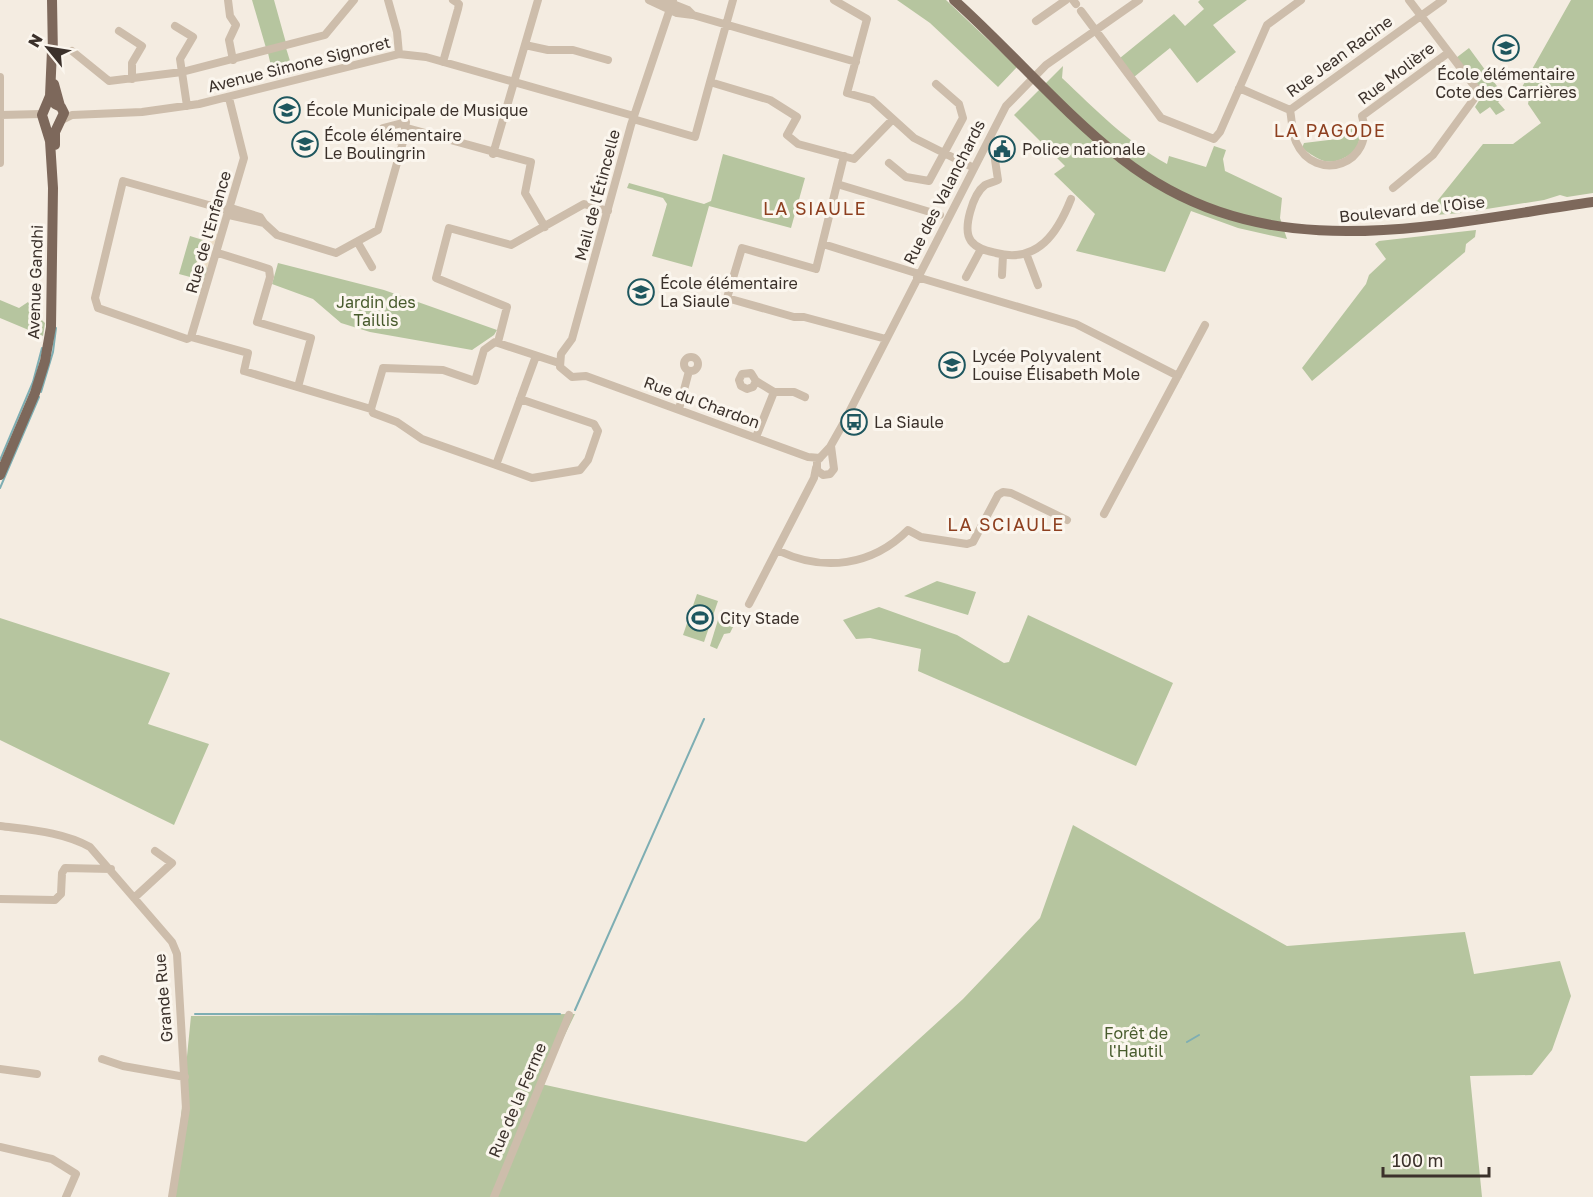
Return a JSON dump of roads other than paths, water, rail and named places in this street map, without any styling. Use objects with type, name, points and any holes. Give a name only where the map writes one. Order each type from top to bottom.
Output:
[{"type":"main road","name":"Avenue Gandhi","points":[[52,0],[55,90],[64,114],[55,134],[52,188]]},
{"type":"main road","name":"Boulevard de l'Oise","points":[[954,0],[1103,143],[1141,172],[1192,201],[1259,223],[1315,232],[1370,232],[1593,202]]},
{"type":"main road","name":"Avenue Gandhi","points":[[0,475],[35,393],[49,342],[53,304],[52,188],[50,141],[45,114],[52,50]]},
{"type":"main road","points":[[53,103],[64,114],[53,125],[45,114],[53,103]]},
{"type":"street","points":[[228,0],[230,16],[236,25],[229,40],[233,60]]},
{"type":"street","points":[[72,51],[106,80],[182,72],[325,35],[354,0]]},
{"type":"street","points":[[388,0],[403,54]]},
{"type":"street","points":[[443,63],[459,4],[453,0]]},
{"type":"street","points":[[493,154],[538,0]]},
{"type":"street","points":[[649,0],[669,3],[686,16],[693,15],[856,62]]},
{"type":"street","points":[[733,0],[710,82],[770,100],[797,117],[787,135],[798,144],[854,159],[893,119]]},
{"type":"street","points":[[834,0],[867,19],[847,93],[872,100],[914,138],[974,168]]},
{"type":"street","points":[[1036,21],[1066,0]]},
{"type":"street","name":"Rue des Valanchards","points":[[749,604],[1006,106],[1032,76],[1092,27],[1140,0]]},
{"type":"street","points":[[1077,5],[1157,115],[1182,127],[1215,138],[1269,23],[1301,0]]},
{"type":"street","points":[[1393,188],[1433,155],[1479,93],[1409,0]]},
{"type":"street","name":"Rue Jean Racine","points":[[1239,88],[1290,110],[1443,0]]},
{"type":"street","name":"Mail de l'Étincelle","points":[[559,363],[561,354],[572,339],[669,3]]},
{"type":"street","points":[[175,26],[193,37],[180,59],[187,106]]},
{"type":"street","points":[[119,31],[142,46],[132,63],[132,79]]},
{"type":"street","points":[[388,55],[398,36]]},
{"type":"street","points":[[525,45],[548,50],[573,50],[608,60]]},
{"type":"street","name":"Rue Molière","points":[[1290,110],[1295,139],[1305,155],[1322,164],[1342,163],[1355,154],[1364,141],[1366,130],[1362,116],[1448,53]]},
{"type":"street","name":"Avenue Simone Signoret","points":[[64,114],[142,112],[187,106],[229,98],[388,55],[403,54],[514,83],[695,137],[710,82]]},
{"type":"street","points":[[0,77],[0,163]]},
{"type":"street","points":[[889,163],[906,177],[929,181],[963,118],[959,104],[936,84]]},
{"type":"street","name":"Rue de l'Enfance","points":[[191,337],[218,253],[244,158],[229,98]]},
{"type":"street","points":[[0,115],[45,114]]},
{"type":"street","points":[[403,142],[382,136],[378,132],[406,122],[407,128],[378,230],[336,253],[278,235],[264,223],[123,181],[97,288],[96,305],[103,310],[184,338],[191,337],[248,353],[243,371],[371,409],[422,438],[532,478],[580,470],[588,460],[598,431],[594,424],[520,399]]},
{"type":"street","points":[[407,128],[493,154],[531,162],[525,192],[545,226]]},
{"type":"street","points":[[844,156],[816,269],[742,248],[727,298],[886,339]]},
{"type":"street","points":[[995,160],[998,180],[985,186],[979,193],[968,224],[971,241],[981,249],[1003,255],[1026,253],[1045,243],[1057,231],[1071,199]]},
{"type":"street","points":[[837,184],[940,215]]},
{"type":"street","points":[[498,342],[507,307],[436,278],[449,228],[506,245],[584,204],[608,211]]},
{"type":"street","points":[[358,243],[372,267]]},
{"type":"street","points":[[823,244],[1076,324],[1178,376]]},
{"type":"street","points":[[966,277],[981,249]]},
{"type":"street","points":[[218,253],[269,269],[270,277],[257,322],[311,338],[298,387]]},
{"type":"street","points":[[1026,253],[1038,285]]},
{"type":"street","points":[[1002,275],[1003,255]]},
{"type":"street","points":[[1104,514],[1205,325]]},
{"type":"street","points":[[371,409],[383,368],[443,370],[475,381],[484,350],[491,342],[498,342],[559,363]]},
{"type":"street","points":[[496,465],[536,356]]},
{"type":"street","name":"Rue du Chardon","points":[[559,363],[566,375],[586,376],[756,437],[808,457],[818,467],[828,456],[833,460]]},
{"type":"street","points":[[679,409],[689,371]]},
{"type":"street","points":[[756,381],[774,392],[794,392],[805,397]]},
{"type":"street","points":[[756,437],[774,392]]},
{"type":"street","points":[[818,467],[833,471],[831,446]]},
{"type":"street","points":[[778,551],[810,562],[853,562],[884,549],[908,530],[921,537],[967,544],[973,542],[998,495],[1003,492],[1011,492],[1066,520]]},
{"type":"street","name":"Grande Rue","points":[[0,826],[47,832],[79,841],[90,847],[111,868],[172,942],[177,954],[186,1109],[172,1197]]},
{"type":"street","points":[[134,898],[172,863],[155,851]]},
{"type":"street","points":[[0,899],[55,900],[61,894],[65,868],[111,868]]},
{"type":"street","name":"Rue de la Ferme","points":[[494,1197],[568,1015]]},
{"type":"street","points":[[102,1059],[130,1068],[185,1077]]},
{"type":"street","points":[[0,1069],[37,1074]]},
{"type":"street","points":[[0,1147],[52,1159],[76,1174],[66,1197]]},
{"type":"waterway","points":[[41,392],[53,352],[56,328]]},
{"type":"waterway","points":[[0,460],[33,382],[42,348]]},
{"type":"waterway","points":[[0,488],[39,397]]},
{"type":"waterway","points":[[575,1010],[704,719]]},
{"type":"waterway","points":[[195,1014],[560,1014]]},
{"type":"waterway","points":[[1187,1042],[1199,1035]]},
{"type":"place","name":"École élémentaire Cote des Carrières","points":[[1506,48]]},
{"type":"place","name":"École Municipale de Musique","points":[[287,110]]},
{"type":"place","name":"École élémentaire Le Boulingrin","points":[[305,144]]},
{"type":"place","name":"Police nationale","points":[[1002,149]]},
{"type":"place","name":"École élémentaire La Siaule","points":[[641,292]]},
{"type":"place","name":"Lycée Polyvalent Louise Élisabeth Mole","points":[[952,365]]},
{"type":"place","name":"La Siaule","points":[[854,422]]},
{"type":"place","name":"City Stade","points":[[700,618]]},
{"type":"district","name":"LA PAGODE","points":[[1330,130]]},
{"type":"district","name":"LA SIAULE","points":[[815,208]]},
{"type":"district","name":"LA SCIAULE","points":[[1006,524]]},
{"type":"park label","name":"Jardin des Taillis","points":[[376,311]]},
{"type":"park label","name":"Forêt de l'Hautil","points":[[1136,1042]]}]
